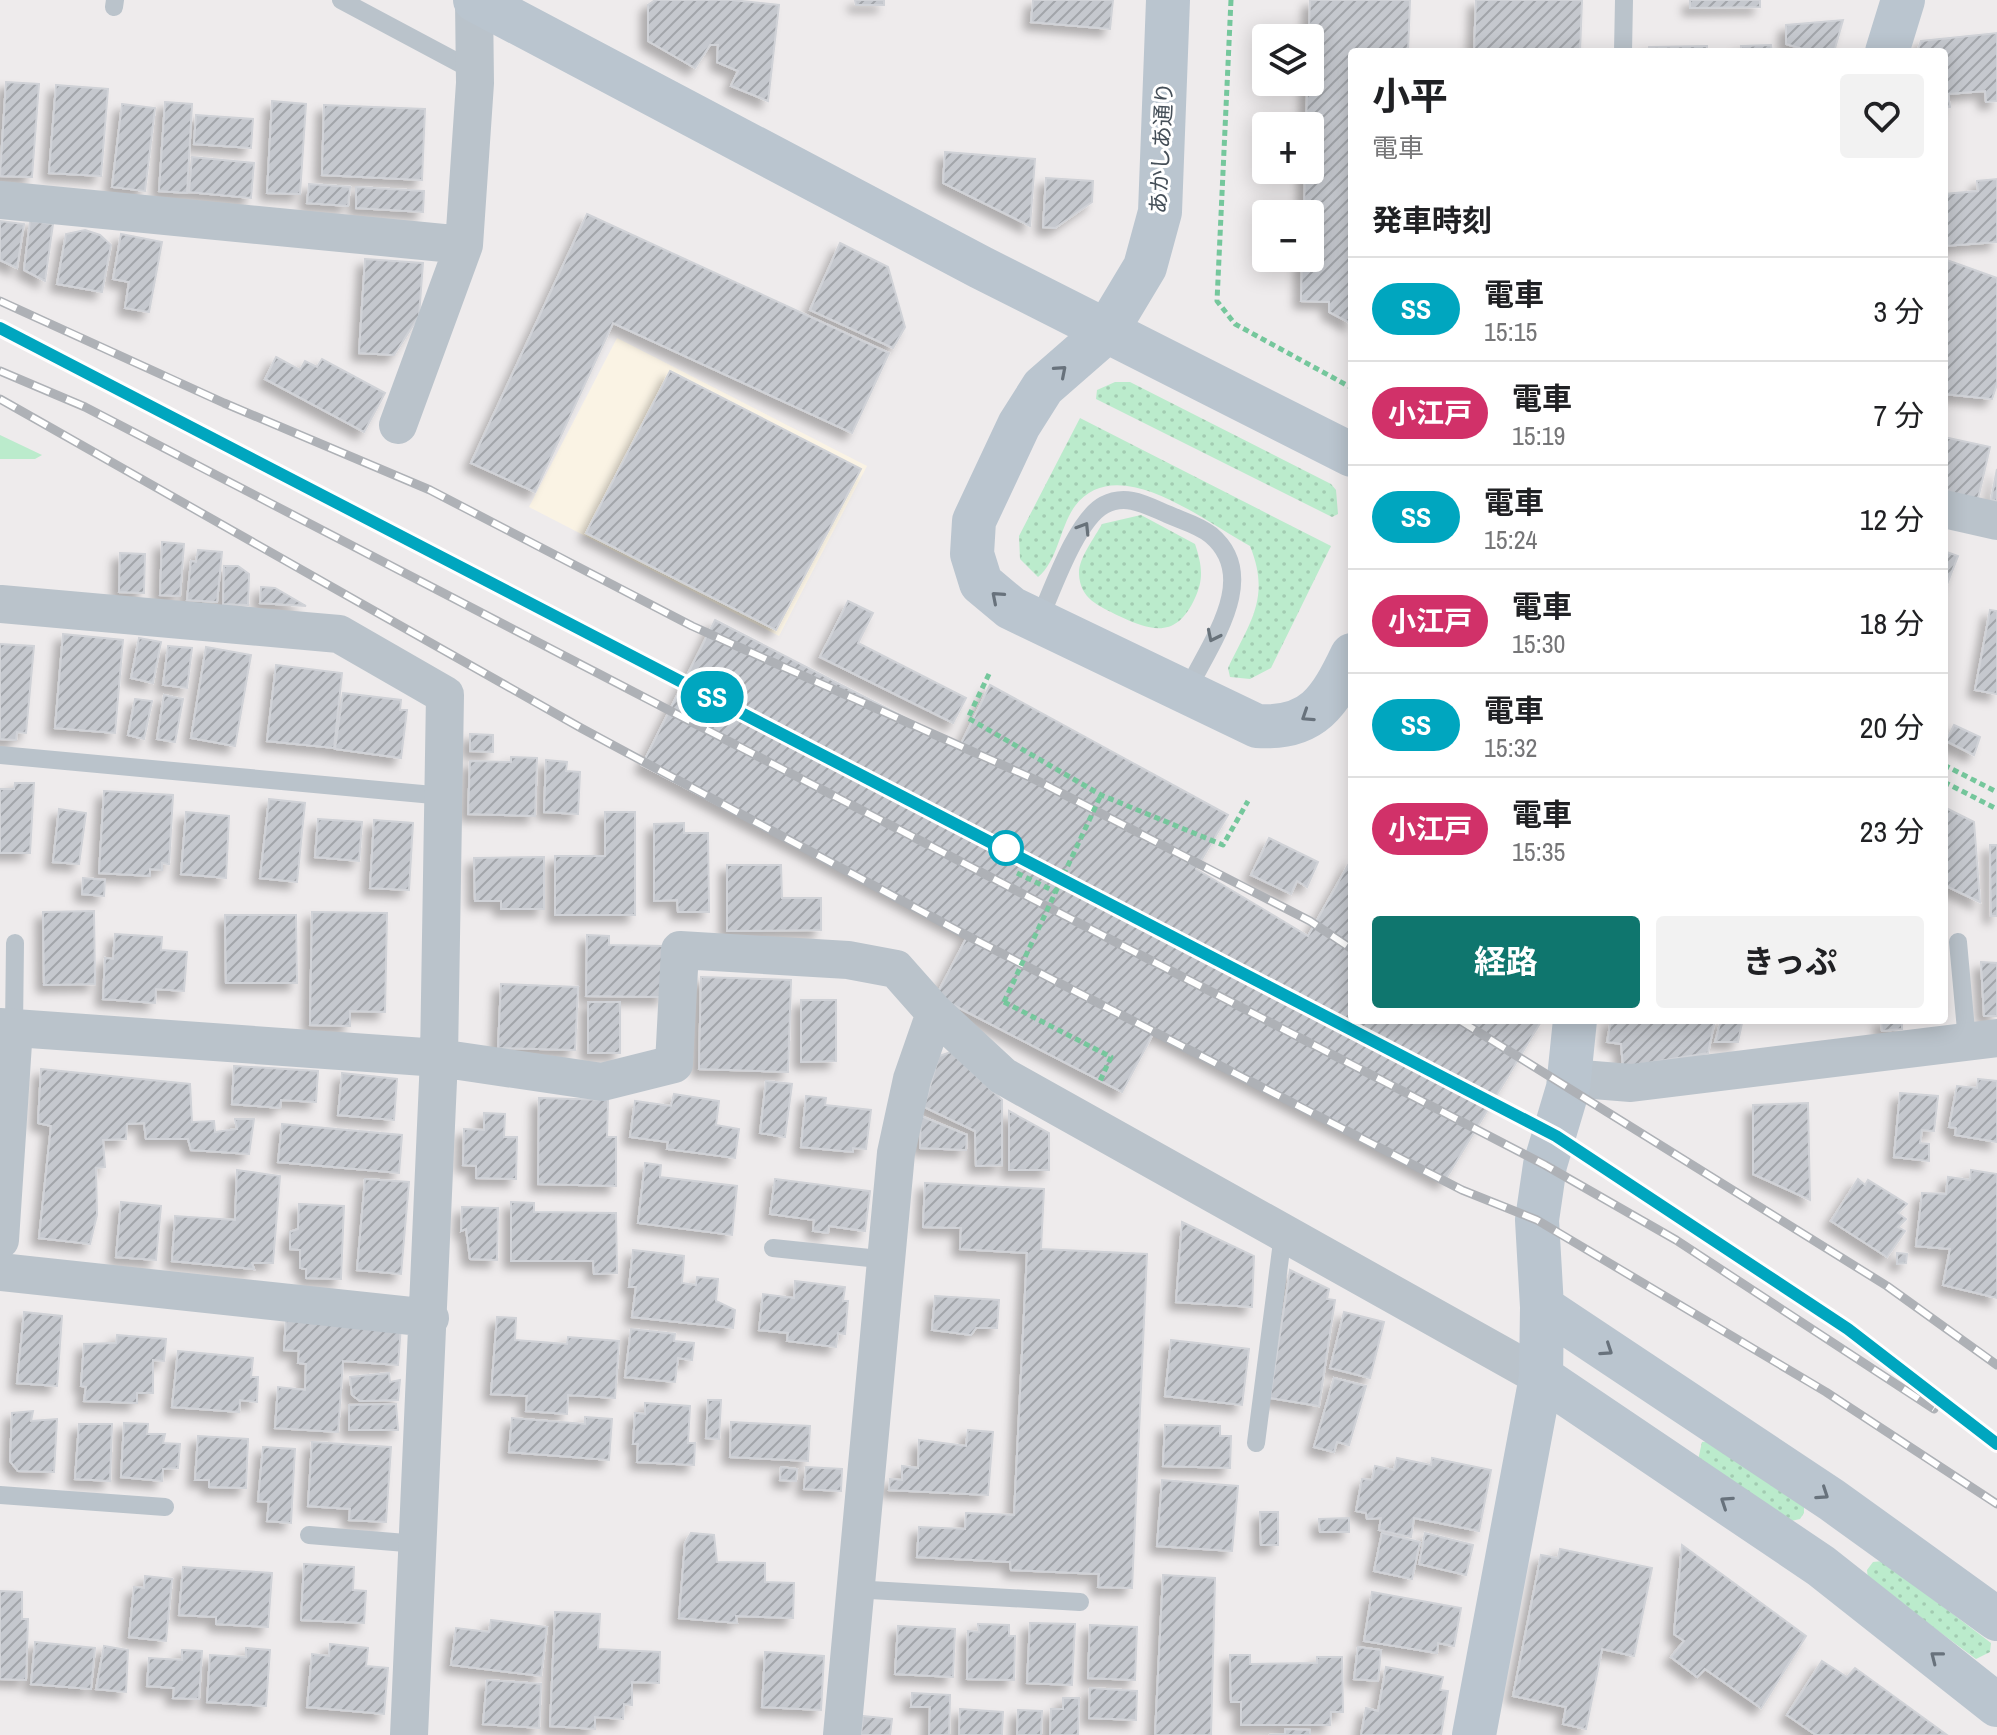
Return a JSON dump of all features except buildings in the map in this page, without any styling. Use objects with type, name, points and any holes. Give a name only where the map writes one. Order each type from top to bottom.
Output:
[{"type":"street","points":[[398,425],[464,245],[475,0],[1106,332],[1348,448]]},
{"type":"street","name":"あかしあ通り","points":[[1168,0],[1160,212],[1145,267],[1106,332],[1043,387],[1019,425],[974,521],[972,554],[981,583],[1011,608],[1257,726],[1285,728],[1312,716],[1327,699],[1348,662]]},
{"type":"street","points":[[1888,48],[1903,0]]},
{"type":"street","points":[[0,200],[464,245]]},
{"type":"street","points":[[1948,510],[1997,521]]},
{"type":"street","points":[[1,604],[339,634],[445,695],[439,1058],[430,1318],[409,1735]]},
{"type":"street","points":[[0,1240],[7,1028],[439,1058],[602,1082],[674,1064],[680,950],[848,960],[896,969],[935,1013],[1003,1076],[1541,1377],[1821,1566],[1997,1705]]},
{"type":"street","points":[[842,1735],[853,1589],[889,1260],[896,1153],[912,1079],[935,1013]]},
{"type":"street","points":[[1474,1735],[1541,1377],[1542,1307],[1537,1220],[1545,1165],[1569,1078],[1575,1024]]},
{"type":"street","points":[[1569,1078],[1631,1083],[1982,1040]]},
{"type":"street","points":[[0,1272],[430,1318]]},
{"type":"street","points":[[1542,1307],[1832,1500],[1997,1619]]},
{"type":"lane","points":[[341,0],[474,71]]},
{"type":"lane","points":[[1623,48],[1624,0]]},
{"type":"lane","points":[[1037,623],[1086,522],[1104,505],[1130,498],[1208,532],[1226,550],[1233,567],[1234,590],[1185,694]]},
{"type":"lane","points":[[0,755],[444,796]]},
{"type":"lane","points":[[1958,942],[1982,1040]]},
{"type":"lane","points":[[7,1028],[15,943]]},
{"type":"lane","points":[[1256,1443],[1283,1234]]},
{"type":"lane","points":[[773,1248],[889,1260]]},
{"type":"lane","points":[[0,1495],[165,1507]]},
{"type":"lane","points":[[309,1535],[418,1544]]},
{"type":"lane","points":[[853,1589],[1080,1602]]},
{"type":"path","points":[[1231,0],[1217,301],[1235,324],[1348,386]]},
{"type":"path","points":[[989,674],[968,718],[1101,795],[1223,845],[1248,801]]},
{"type":"path","points":[[1948,767],[1997,792]]},
{"type":"path","points":[[1948,784],[1997,809]]},
{"type":"path","points":[[1101,795],[1004,1002],[1111,1057]]},
{"type":"path","points":[[1017,873],[1056,892]]},
{"type":"shaded area","points":[[617,338],[867,466],[779,636],[529,507]]},
{"type":"green space","points":[[1115,382],[1130,382],[1331,484],[1336,490],[1338,514],[1332,517],[1096,399],[1097,390]]},
{"type":"green space","points":[[1080,418],[1331,546],[1271,668],[1250,679],[1230,677],[1228,668],[1250,623],[1258,595],[1259,581],[1250,546],[1161,496],[1114,485],[1093,491],[1075,506],[1055,553],[1038,577],[1020,559],[1019,536]]},
{"type":"green space","points":[[0,435],[42,455],[35,459],[0,459]]},
{"type":"green space","points":[[1141,515],[1195,544],[1199,559],[1201,578],[1195,598],[1180,620],[1163,628],[1143,626],[1104,609],[1087,596],[1080,583],[1081,562],[1102,524]]},
{"type":"green space","points":[[1713,1441],[1804,1503],[1804,1513],[1800,1519],[1791,1521],[1698,1460],[1702,1442]]},
{"type":"green space","points":[[1883,1561],[1991,1643],[1990,1652],[1976,1659],[1868,1579],[1867,1570],[1873,1562]]},
{"type":"railway","points":[[0,301],[224,403],[430,490],[692,626],[1036,780],[1310,921],[1348,946]]},
{"type":"railway","points":[[0,328],[1556,1136],[1848,1329],[1997,1444]]},
{"type":"railway","points":[[0,371],[85,407],[1545,1165],[1676,1240],[1934,1409]]},
{"type":"railway","points":[[0,399],[581,728],[962,933],[1462,1190],[1537,1220],[1826,1392],[1997,1504]]},
{"type":"railway","points":[[1465,1024],[1887,1286],[1997,1365]]},
{"type":"train","name":"SS","points":[[0,328],[1556,1136],[1665,1205],[1848,1329],[1997,1444]]}]
